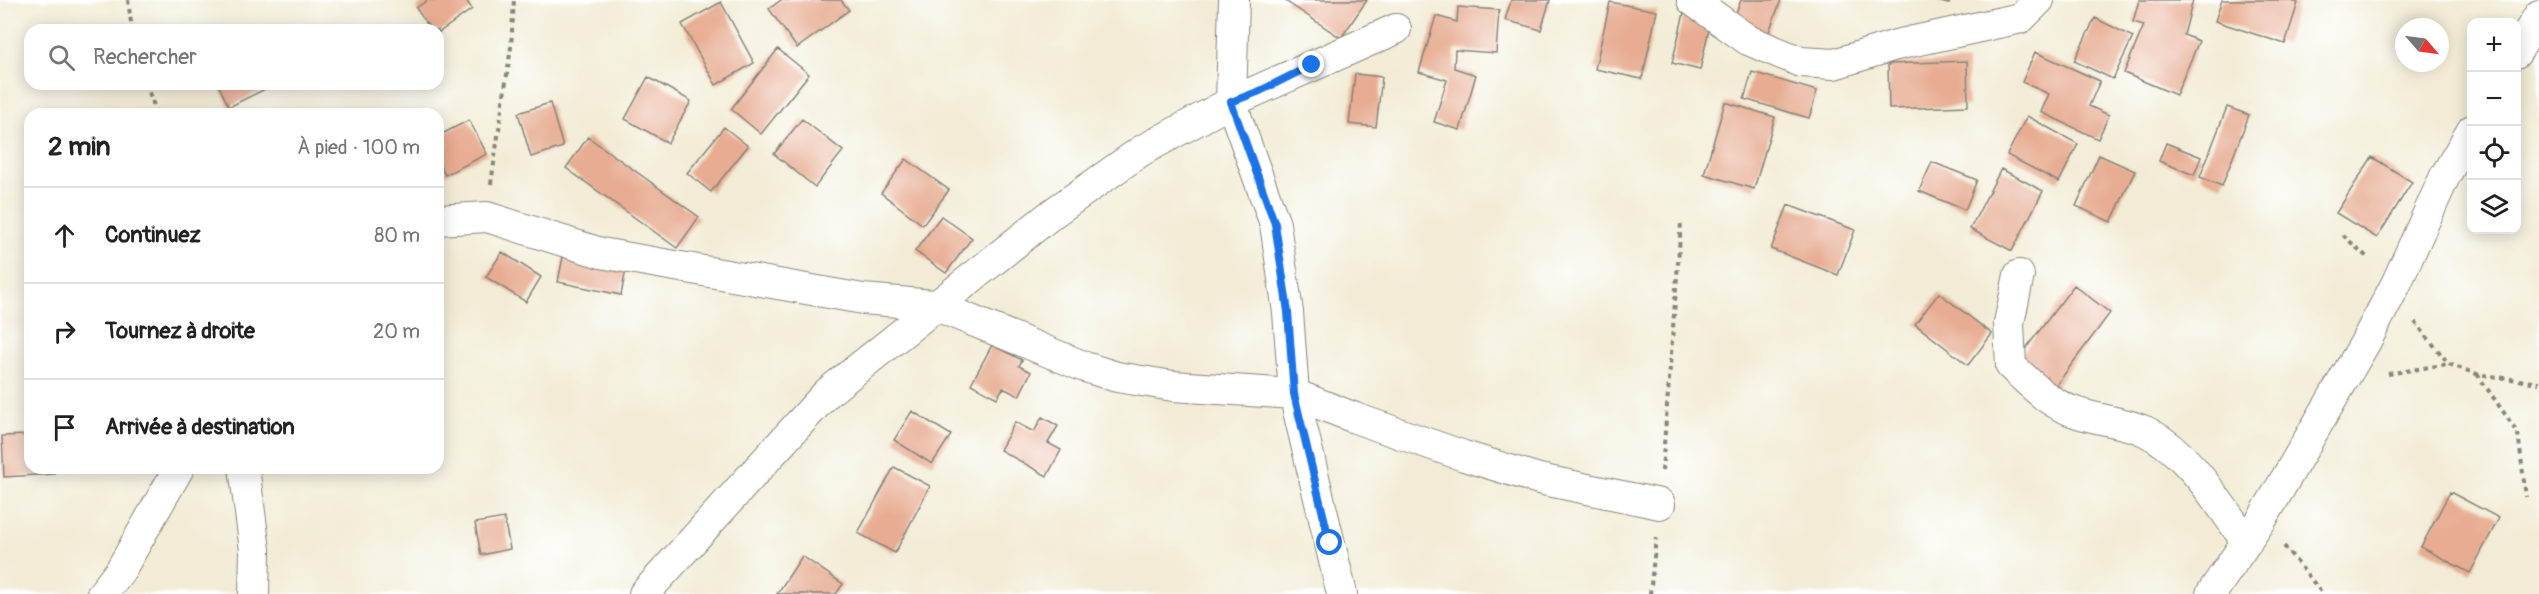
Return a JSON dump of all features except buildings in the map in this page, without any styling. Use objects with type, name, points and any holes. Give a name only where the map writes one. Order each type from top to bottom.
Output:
[{"type":"street","points":[[1234,0],[1231,102],[1275,224],[1288,312],[1294,394],[1342,594]]},
{"type":"street","points":[[1692,0],[1748,40],[1801,62],[1834,64],[1896,45],[2021,18],[2039,0]]},
{"type":"street","points":[[2521,46],[2539,15]]},
{"type":"street","points":[[644,594],[827,393],[1053,213],[1142,151],[1231,102],[1396,29]]},
{"type":"street","points":[[2211,594],[2255,531],[2365,343],[2396,284],[2445,176],[2467,139]]},
{"type":"street","points":[[444,220],[487,217],[601,253],[863,299],[934,306],[1085,367],[1117,377],[1173,386],[1294,394],[1366,422],[1507,469],[1603,494],[1660,504]]},
{"type":"street","points":[[2019,274],[2009,323],[2011,366],[2047,399],[2077,413],[2145,431],[2176,452],[2255,531]]},
{"type":"street","points":[[102,594],[120,571],[176,474]]},
{"type":"street","points":[[245,474],[255,550],[254,594]]},
{"type":"path","points":[[128,0],[131,24]]},
{"type":"path","points":[[487,217],[511,47],[514,0]]},
{"type":"path","points":[[148,90],[155,108]]},
{"type":"path","points":[[1650,594],[1660,504],[1681,223]]},
{"type":"path","points":[[2396,284],[2417,327],[2449,364],[2476,374],[2539,383]]},
{"type":"path","points":[[2381,377],[2391,373],[2449,364]]},
{"type":"path","points":[[2476,374],[2518,433],[2526,497]]},
{"type":"path","points":[[2255,531],[2323,594]]},
{"type":"route","points":[[1312,65],[1260,91],[1231,102],[1275,224],[1288,312],[1294,394],[1330,543]]}]
